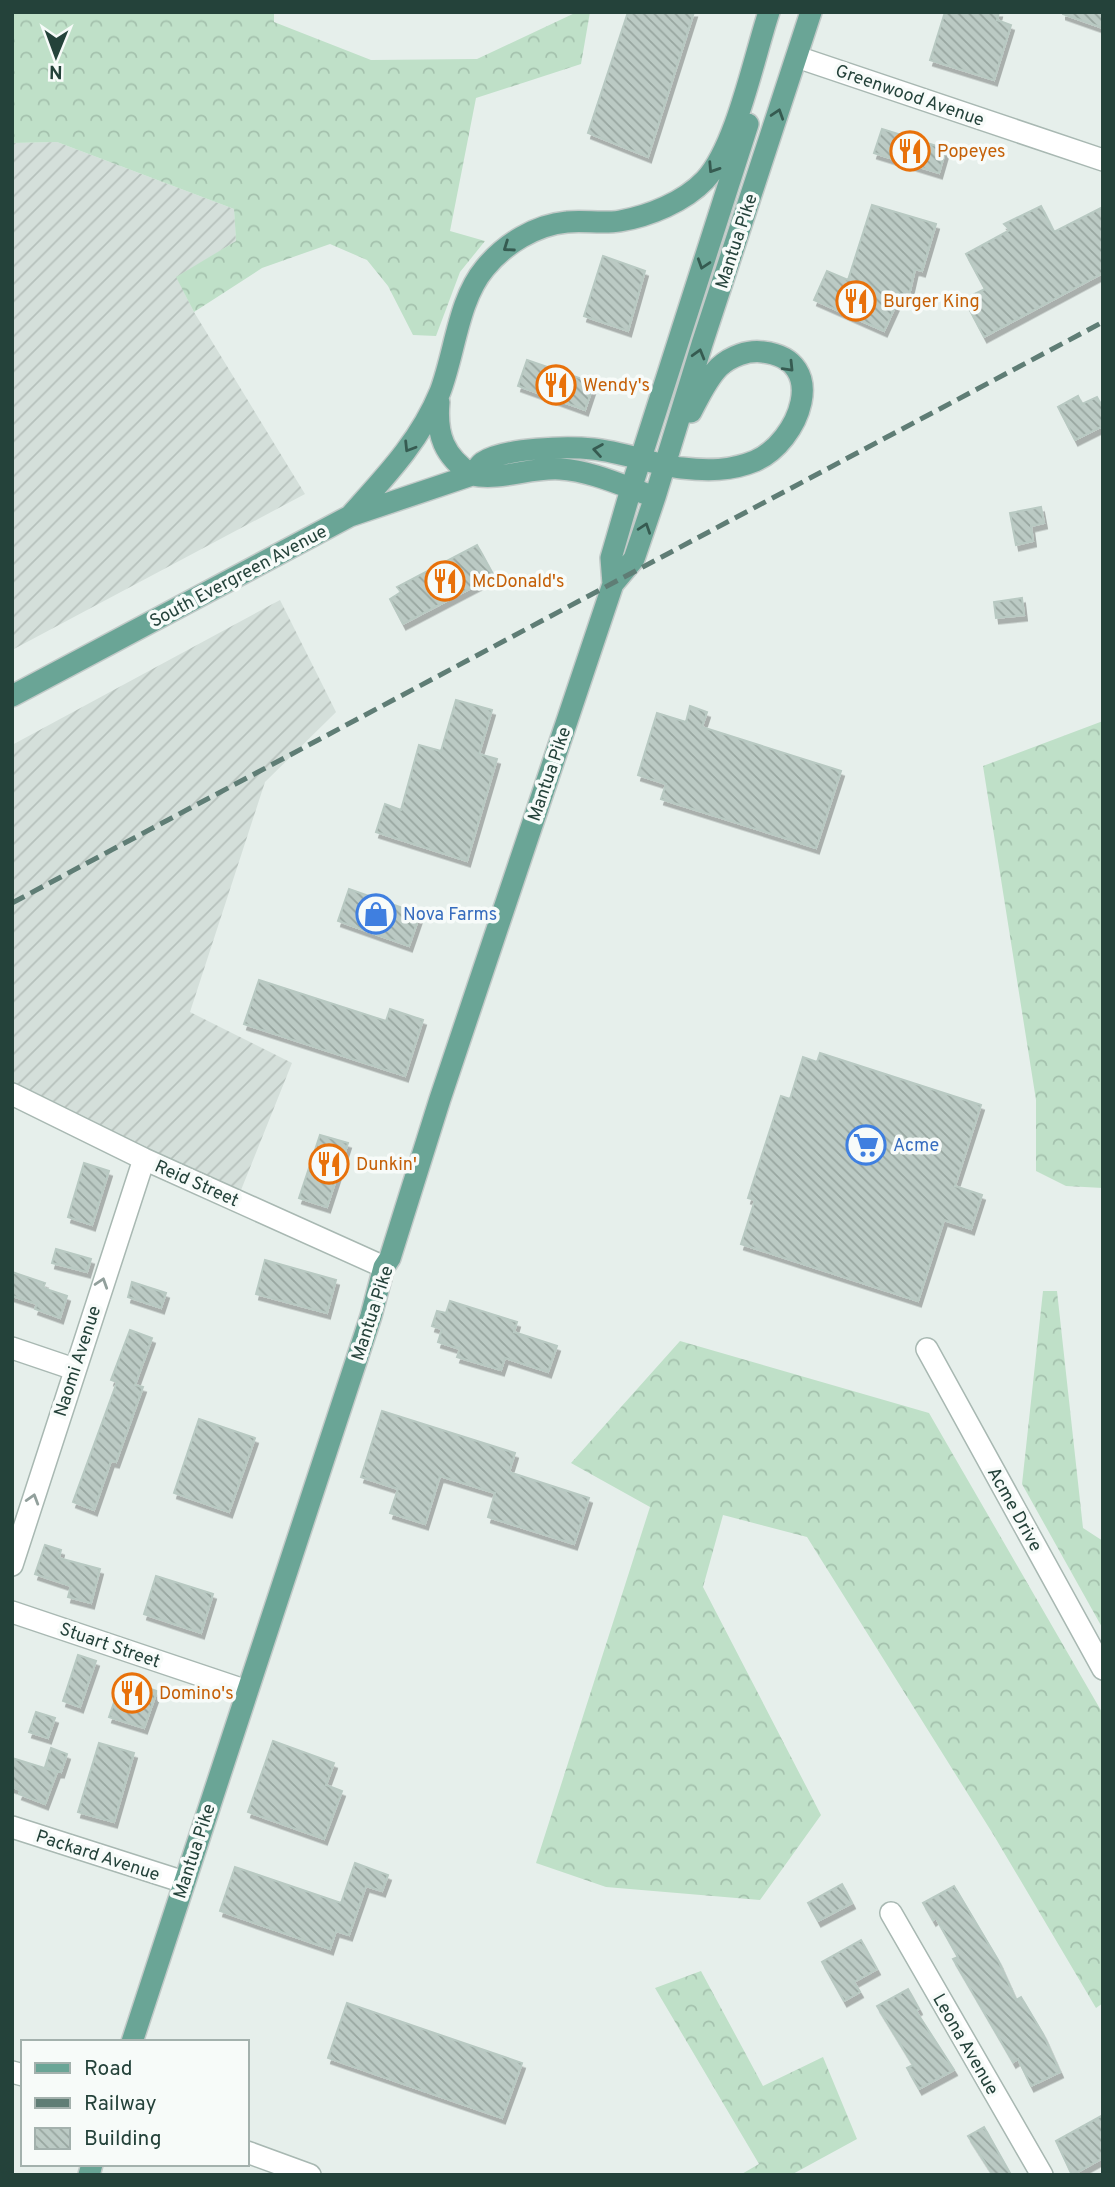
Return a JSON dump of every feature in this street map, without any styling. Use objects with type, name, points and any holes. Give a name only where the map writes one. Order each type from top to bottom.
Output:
[{"type":"main road","points":[[350,516],[400,462],[439,393],[471,291],[483,270],[501,251],[535,229],[566,222],[620,221],[658,210],[687,195],[705,179],[729,138],[769,12]]},
{"type":"main road","name":"Mantua Pike","points":[[613,584],[611,558],[631,489],[783,12]]},
{"type":"main road","name":"Mantua Pike","points":[[133,2040],[440,1099],[613,584],[634,559],[811,12]]},
{"type":"main road","name":"South Evergreen Avenue","points":[[472,475],[482,462],[540,449],[594,449],[664,466],[704,470],[728,469],[769,453],[787,436],[800,414],[803,392],[798,375],[785,361],[769,353],[735,356],[712,376],[673,441]]},
{"type":"main road","points":[[439,393],[436,426],[440,437],[452,458],[472,475]]},
{"type":"main road","name":"South Evergreen Avenue","points":[[12,696],[350,516],[472,475],[486,478],[527,470],[562,469],[586,473],[655,497]]},
{"type":"street","name":"Greenwood Avenue","points":[[797,57],[1103,160]]},
{"type":"street","name":"Reid Street","points":[[12,1094],[144,1159],[384,1267]]},
{"type":"street","name":"Naomi Avenue","points":[[12,1564],[144,1159]]},
{"type":"street","points":[[12,1348],[74,1369]]},
{"type":"street","name":"Acme Drive","points":[[928,1349],[1103,1669]]},
{"type":"street","name":"Stuart Street","points":[[12,1612],[247,1691]]},
{"type":"street","name":"Packard Avenue","points":[[12,1827],[184,1882]]},
{"type":"street","name":"Leona Avenue","points":[[891,1913],[1042,2175]]},
{"type":"street","points":[[248,2152],[310,2175]]},
{"type":"shaded area","points":[[57,142],[234,209],[236,241],[177,278],[194,312],[305,494],[12,650],[12,143]]},
{"type":"shaded area","points":[[280,600],[336,712],[265,782],[190,1012],[292,1063],[239,1195],[12,1084],[12,745]]},
{"type":"green space","points":[[12,12],[274,12],[274,22],[371,60],[477,59],[577,12],[590,12],[581,64],[476,98],[450,231],[485,241],[460,272],[436,336],[413,335],[388,286],[367,260],[330,244],[262,268],[194,312],[176,277],[236,241],[234,209],[57,142],[12,143]]},
{"type":"green space","points":[[1103,721],[1103,1188],[1066,1186],[1036,1171],[1036,1100],[983,766]]},
{"type":"green space","points":[[1043,1291],[1057,1291],[1083,1528],[1103,1541],[1103,1629],[1022,1484]]},
{"type":"green space","points":[[680,1341],[929,1413],[1103,1714],[1103,2003],[1096,2008],[993,1834],[807,1537],[723,1515],[703,1587],[821,1815],[760,1900],[606,1887],[536,1863],[650,1507],[571,1463]]},
{"type":"green space","points":[[701,1971],[763,2086],[823,2057],[857,2139],[791,2175],[740,2175],[759,2164],[655,1988]]},
{"type":"building","points":[[628,12],[694,12],[648,157],[588,133]]},
{"type":"building","points":[[945,12],[999,12],[997,20],[1011,25],[994,80],[930,60]]},
{"type":"building","points":[[1103,12],[1103,28],[1063,14]]},
{"type":"building","name":"Popeyes","points":[[882,129],[946,149],[939,173],[874,153]]},
{"type":"building","points":[[872,205],[936,224],[922,271],[915,269],[908,300],[900,296],[884,331],[814,300],[827,271],[848,280]]},
{"type":"building","points":[[1041,206],[1054,232],[1103,207],[1103,273],[984,337],[964,299],[985,289],[966,254],[1010,230],[1004,224]]},
{"type":"building","points":[[603,256],[645,271],[628,331],[584,316]]},
{"type":"building","name":"Wendy's","points":[[527,360],[594,383],[585,410],[518,386]]},
{"type":"building","points":[[1078,396],[1082,404],[1097,397],[1103,408],[1103,426],[1075,440],[1058,407]]},
{"type":"building","points":[[1041,507],[1044,523],[1031,526],[1033,541],[1016,545],[1010,513]]},
{"type":"building","name":"McDonald's","points":[[477,545],[494,576],[403,624],[390,599],[401,592],[397,587]]},
{"type":"building","points":[[1022,598],[1024,615],[996,618],[994,602]]},
{"type":"building","points":[[456,700],[492,710],[479,754],[497,759],[467,861],[376,832],[385,804],[401,810],[419,745],[441,751]]},
{"type":"building","points":[[690,706],[707,712],[702,727],[841,771],[816,848],[661,799],[666,784],[638,775],[657,713],[686,722]]},
{"type":"building","points":[[349,889],[420,914],[409,946],[338,921]]},
{"type":"building","points":[[259,980],[386,1021],[390,1009],[423,1020],[405,1076],[244,1024]]},
{"type":"building","name":"Acme","points":[[820,1053],[981,1105],[955,1186],[982,1195],[971,1229],[944,1220],[918,1301],[741,1244],[755,1200],[748,1198],[781,1096],[790,1099],[803,1057],[817,1062]]},
{"type":"building","points":[[320,1135],[348,1143],[327,1207],[299,1198]]},
{"type":"building","points":[[84,1163],[109,1171],[92,1225],[68,1217]]},
{"type":"building","points":[[56,1249],[91,1259],[87,1272],[52,1263]]},
{"type":"building","points":[[265,1260],[336,1280],[327,1313],[256,1294]]},
{"type":"building","points":[[12,1272],[45,1283],[43,1288],[67,1296],[60,1318],[35,1309],[37,1304],[12,1296]]},
{"type":"building","points":[[132,1282],[166,1293],[161,1308],[128,1297]]},
{"type":"building","points":[[450,1301],[517,1322],[514,1332],[557,1346],[548,1372],[505,1358],[501,1370],[457,1357],[460,1349],[438,1342],[442,1329],[432,1326],[437,1311],[446,1313]]},
{"type":"building","points":[[130,1330],[152,1338],[135,1385],[143,1387],[116,1462],[111,1461],[94,1510],[73,1502],[117,1382],[111,1380]]},
{"type":"building","points":[[382,1411],[515,1453],[509,1472],[589,1498],[574,1544],[488,1517],[495,1493],[440,1476],[425,1524],[390,1513],[398,1489],[361,1477]]},
{"type":"building","points":[[199,1419],[255,1438],[229,1512],[174,1493]]},
{"type":"building","points":[[45,1545],[61,1550],[59,1558],[100,1569],[91,1603],[68,1597],[71,1586],[35,1574]]},
{"type":"building","points":[[156,1576],[213,1594],[201,1633],[144,1614]]},
{"type":"building","points":[[78,1655],[96,1661],[80,1707],[63,1701]]},
{"type":"building","points":[[122,1679],[157,1691],[144,1728],[109,1717]]},
{"type":"building","points":[[36,1712],[55,1718],[48,1738],[29,1732]]},
{"type":"building","points":[[273,1741],[334,1763],[326,1785],[342,1791],[324,1839],[248,1812]]},
{"type":"building","points":[[99,1743],[134,1753],[114,1822],[78,1812]]},
{"type":"building","points":[[51,1748],[67,1754],[61,1772],[45,1767]]},
{"type":"building","points":[[12,1758],[57,1772],[45,1804],[19,1794],[21,1790],[12,1787]]},
{"type":"building","points":[[355,1863],[388,1875],[382,1891],[366,1886],[349,1935],[336,1931],[330,1949],[220,1911],[235,1867],[341,1903]]},
{"type":"building","points":[[842,1884],[852,1903],[818,1921],[808,1903]]},
{"type":"building","points":[[954,1886],[998,1960],[1016,2000],[1021,1997],[1043,2034],[1060,2072],[1031,2086],[1018,2059],[1013,2062],[953,1959],[958,1957],[936,1918],[933,1920],[923,1903]]},
{"type":"building","points":[[861,1940],[877,1969],[854,1982],[860,1992],[844,2001],[822,1962]]},
{"type":"building","points":[[908,1989],[919,2009],[916,2011],[954,2070],[919,2089],[907,2068],[913,2065],[877,2006]]},
{"type":"building","points":[[347,2003],[522,2063],[502,2118],[328,2058]]},
{"type":"building","points":[[1103,2115],[1103,2158],[1072,2175],[1056,2141]]},
{"type":"building","points":[[984,2127],[1011,2175],[993,2175],[968,2136]]},
{"type":"railway","points":[[12,903],[1103,322]]},
{"type":"place","name":"Popeyes","points":[[910,151]]},
{"type":"place","name":"Burger King","points":[[856,301]]},
{"type":"place","name":"Wendy's","points":[[556,385]]},
{"type":"place","name":"McDonald's","points":[[445,581]]},
{"type":"place","name":"Nova Farms","points":[[376,914]]},
{"type":"place","name":"Acme","points":[[866,1145]]},
{"type":"place","name":"Dunkin'","points":[[329,1164]]},
{"type":"place","name":"Domino's","points":[[132,1693]]}]
